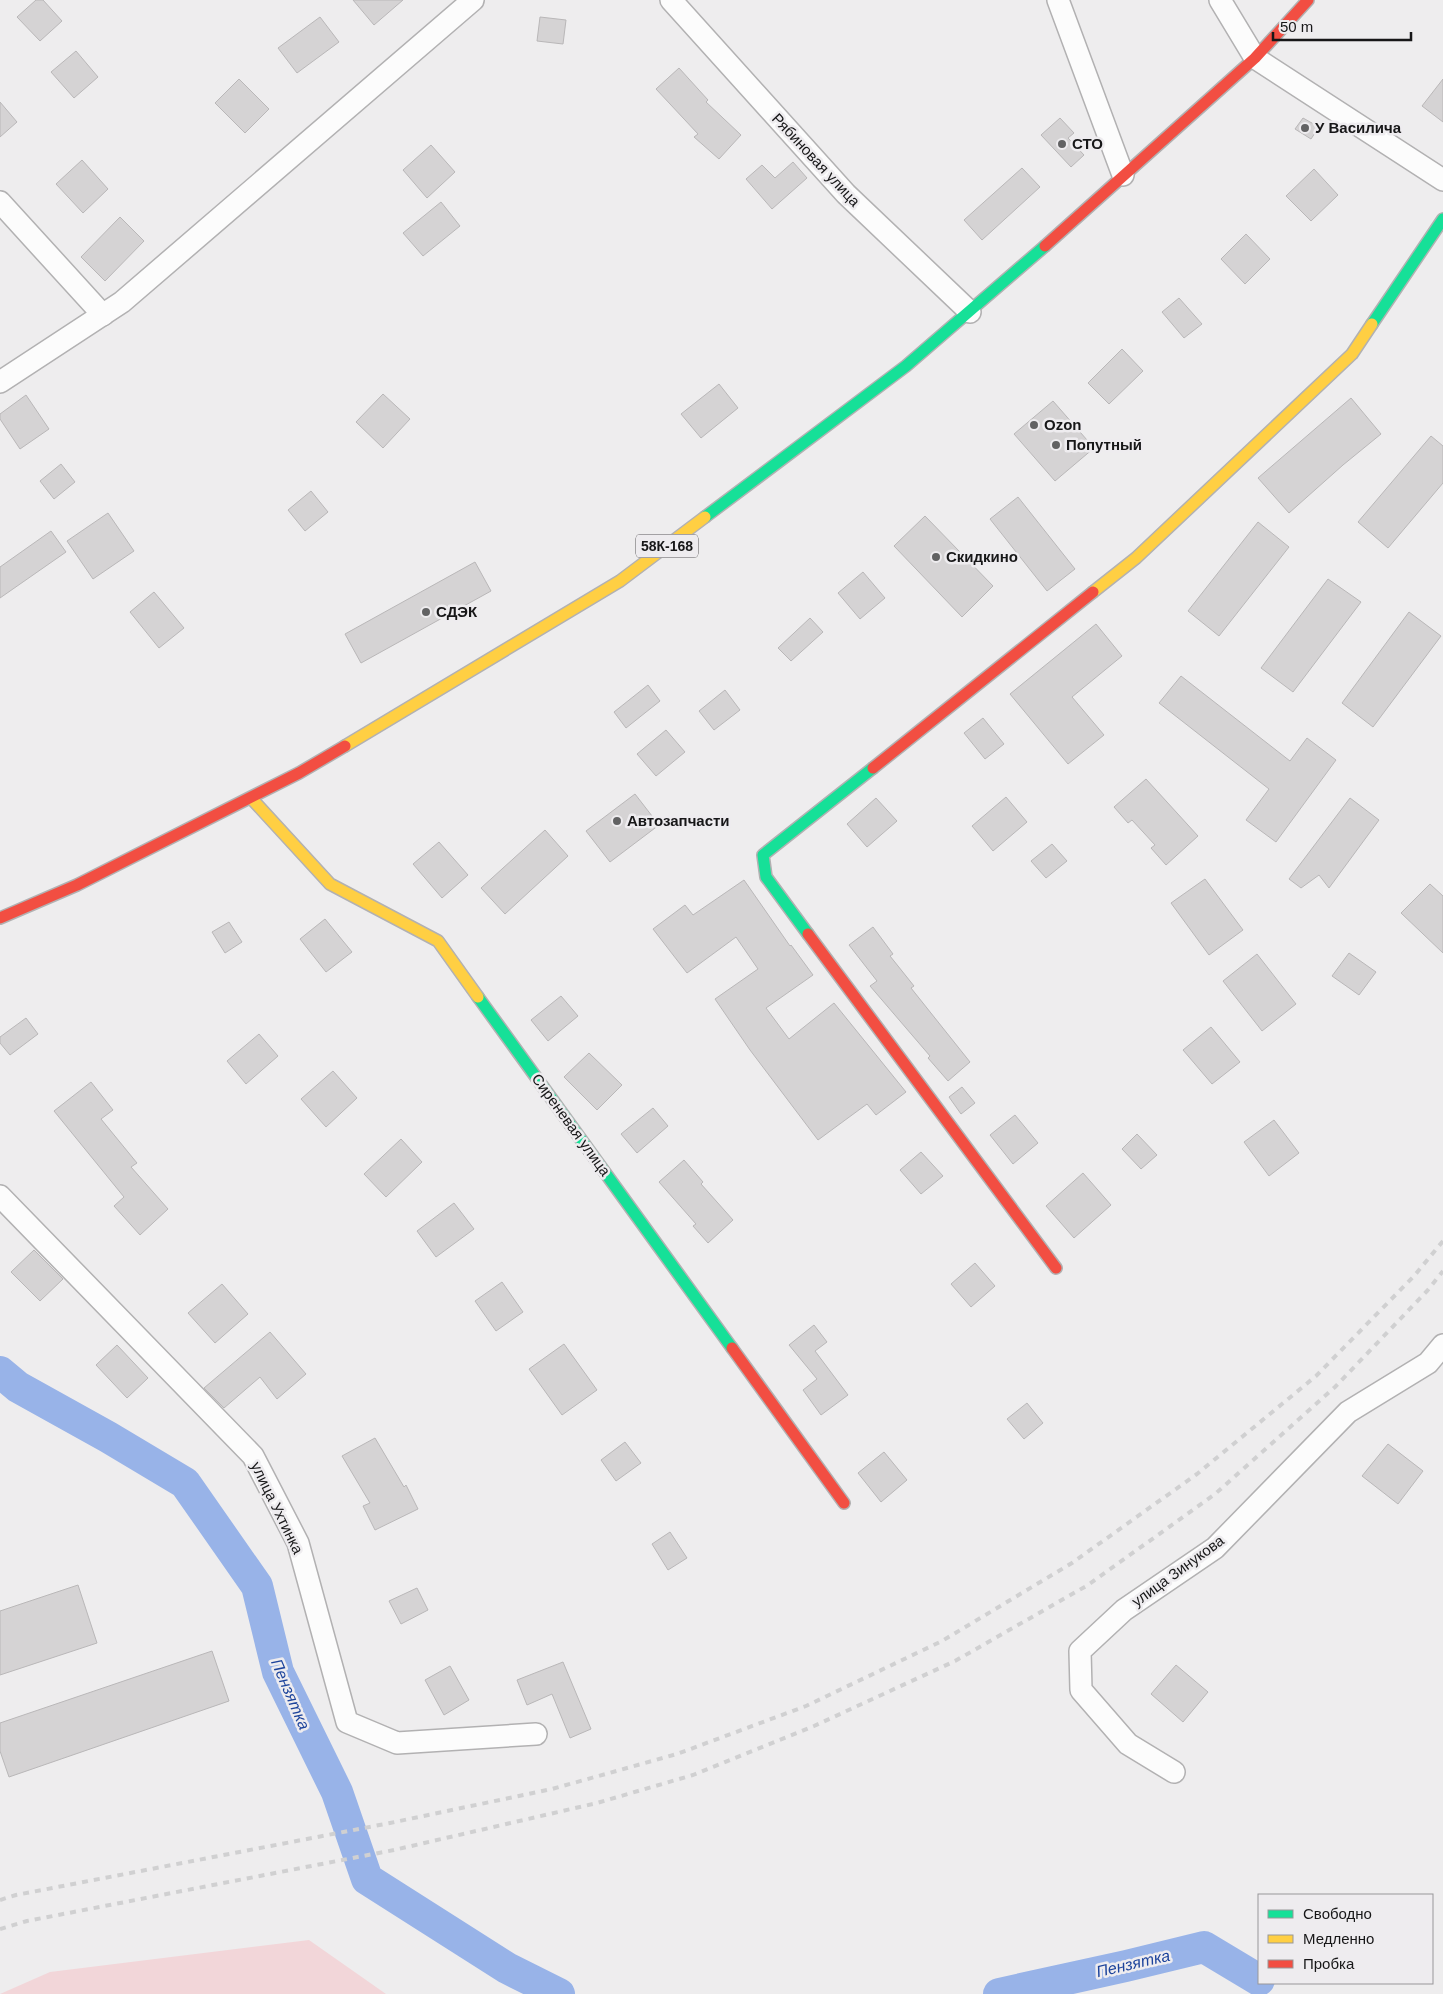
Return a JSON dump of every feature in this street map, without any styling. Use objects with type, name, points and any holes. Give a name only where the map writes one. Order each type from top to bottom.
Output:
[{"type":"street","points":[[0,382],[122,302],[474,0]]},
{"type":"street","name":"Рябиновая улица","points":[[671,0],[846,194],[970,312]]},
{"type":"street","points":[[1058,0],[1124,175]]},
{"type":"street","points":[[1220,0],[1255,58],[1443,180]]},
{"type":"street","name":"58К-168","points":[[0,918],[77,885],[299,773],[620,581],[906,366],[970,312],[1255,58],[1308,0]]},
{"type":"street","points":[[0,202],[103,315]]},
{"type":"street","points":[[1056,1268],[766,877],[763,855],[1143,551],[1352,354],[1443,219]]},
{"type":"street","name":"Сиреневая улица","points":[[251,798],[330,884],[438,941],[844,1503]]},
{"type":"street","name":"улица Ухтинка","points":[[0,1196],[253,1456],[298,1543],[348,1722],[397,1743],[536,1734]]},
{"type":"street","name":"улица Зинукова","points":[[1174,1772],[1128,1744],[1081,1690],[1080,1652],[1124,1610],[1215,1548],[1348,1412],[1428,1363],[1443,1345]]},
{"type":"shaded area","points":[[309,1940],[386,1994],[0,1994],[50,1972]]},
{"type":"building","points":[[36,0],[43,0],[62,21],[40,41],[17,17]]},
{"type":"building","points":[[353,0],[403,0],[374,25]]},
{"type":"building","points":[[320,17],[339,42],[297,73],[278,48]]},
{"type":"building","points":[[540,17],[566,20],[563,44],[537,41]]},
{"type":"building","points":[[76,51],[98,77],[74,98],[51,72]]},
{"type":"building","points":[[679,68],[708,100],[706,102],[741,135],[719,159],[694,137],[698,134],[656,89]]},
{"type":"building","points":[[239,79],[269,109],[245,133],[215,103]]},
{"type":"building","points":[[1443,79],[1443,122],[1422,106]]},
{"type":"building","points":[[0,102],[17,122],[0,137]]},
{"type":"building","points":[[1060,118],[1074,133],[1068,138],[1084,155],[1071,167],[1041,135]]},
{"type":"building","points":[[1303,118],[1319,127],[1311,139],[1295,129]]},
{"type":"building","points":[[431,145],[455,172],[427,198],[403,170]]},
{"type":"building","points":[[82,160],[108,189],[83,213],[56,184]]},
{"type":"building","points":[[793,162],[807,178],[772,209],[746,179],[762,165],[775,178]]},
{"type":"building","points":[[1022,168],[1040,187],[982,240],[964,220]]},
{"type":"building","points":[[1314,169],[1338,195],[1311,221],[1286,196]]},
{"type":"building","points":[[441,202],[460,226],[423,256],[403,233]]},
{"type":"building","points":[[120,217],[144,241],[105,281],[81,257]]},
{"type":"building","points":[[1246,234],[1270,259],[1245,284],[1221,259]]},
{"type":"building","points":[[1179,298],[1202,324],[1184,338],[1162,312]]},
{"type":"building","points":[[1122,349],[1143,371],[1109,404],[1088,383]]},
{"type":"building","points":[[719,384],[738,408],[701,438],[681,414]]},
{"type":"building","points":[[383,394],[410,419],[383,448],[356,422]]},
{"type":"building","points":[[26,395],[49,429],[20,449],[0,419],[0,414]]},
{"type":"building","points":[[1351,398],[1381,434],[1289,513],[1258,478]]},
{"type":"building","points":[[1053,401],[1094,448],[1055,481],[1014,434]]},
{"type":"building","points":[[1431,436],[1443,446],[1443,483],[1388,548],[1358,522]]},
{"type":"building","points":[[61,464],[75,482],[54,499],[40,481]]},
{"type":"building","points":[[311,491],[328,512],[305,531],[288,510]]},
{"type":"building","points":[[1018,497],[1075,569],[1047,591],[990,519]]},
{"type":"building","points":[[108,513],[134,551],[93,579],[67,541]]},
{"type":"building","points":[[925,516],[993,586],[962,617],[894,546]]},
{"type":"building","points":[[1258,522],[1289,547],[1219,636],[1188,611]]},
{"type":"building","points":[[51,531],[66,552],[0,598],[0,567]]},
{"type":"building","points":[[475,562],[491,591],[361,663],[345,634]]},
{"type":"building","points":[[863,572],[885,598],[860,619],[838,593]]},
{"type":"building","points":[[1328,579],[1361,602],[1293,692],[1261,668]]},
{"type":"building","points":[[154,592],[184,628],[159,648],[130,612]]},
{"type":"building","points":[[1409,612],[1441,636],[1373,727],[1342,703]]},
{"type":"building","points":[[810,618],[823,632],[791,661],[778,648]]},
{"type":"building","points":[[1096,624],[1122,656],[1072,697],[1104,735],[1068,764],[1010,694]]},
{"type":"building","points":[[1181,676],[1290,761],[1307,738],[1336,760],[1276,842],[1246,820],[1269,789],[1159,703]]},
{"type":"building","points":[[648,685],[660,701],[626,728],[614,712]]},
{"type":"building","points":[[725,690],[740,710],[714,730],[699,711]]},
{"type":"building","points":[[983,718],[1004,744],[985,759],[964,733]]},
{"type":"building","points":[[666,730],[685,752],[656,776],[637,754]]},
{"type":"building","points":[[1146,779],[1198,836],[1166,865],[1151,848],[1155,845],[1132,820],[1128,823],[1114,807]]},
{"type":"building","points":[[635,794],[659,825],[610,862],[586,831]]},
{"type":"building","points":[[1006,797],[1027,822],[993,851],[972,826]]},
{"type":"building","points":[[876,798],[897,821],[867,847],[847,824]]},
{"type":"building","points":[[1350,798],[1379,820],[1329,888],[1319,875],[1301,888],[1289,879]]},
{"type":"building","points":[[545,830],[568,856],[505,914],[481,888]]},
{"type":"building","points":[[439,842],[468,875],[442,898],[413,864]]},
{"type":"building","points":[[1052,844],[1067,861],[1046,878],[1031,861]]},
{"type":"building","points":[[1205,879],[1243,930],[1209,955],[1171,903]]},
{"type":"building","points":[[744,880],[790,946],[813,975],[766,1008],[789,1039],[834,1003],[906,1092],[876,1115],[867,1104],[818,1140],[750,1050],[715,999],[758,969],[736,937],[687,973],[653,929],[685,905],[693,915]]},
{"type":"building","points":[[1430,884],[1443,896],[1443,953],[1401,913]]},
{"type":"building","points":[[325,919],[352,952],[326,972],[300,939]]},
{"type":"building","points":[[229,922],[242,942],[225,953],[212,932]]},
{"type":"building","points":[[873,927],[893,954],[890,956],[914,986],[911,988],[970,1062],[948,1081],[928,1058],[930,1056],[870,986],[877,981],[849,945]]},
{"type":"building","points":[[1349,953],[1376,972],[1359,995],[1332,976]]},
{"type":"building","points":[[1257,954],[1296,1004],[1262,1031],[1223,981]]},
{"type":"building","points":[[561,996],[578,1016],[548,1041],[531,1020]]},
{"type":"building","points":[[26,1018],[38,1034],[10,1055],[0,1043],[0,1037]]},
{"type":"building","points":[[1211,1027],[1240,1062],[1212,1084],[1183,1050]]},
{"type":"building","points":[[259,1034],[278,1056],[246,1084],[227,1061]]},
{"type":"building","points":[[589,1053],[622,1085],[597,1110],[564,1077]]},
{"type":"building","points":[[333,1071],[357,1098],[326,1127],[301,1099]]},
{"type":"building","points":[[91,1082],[113,1110],[101,1119],[137,1163],[131,1167],[168,1209],[140,1235],[114,1206],[124,1197],[54,1111]]},
{"type":"building","points":[[962,1087],[975,1103],[961,1114],[949,1097]]},
{"type":"building","points":[[653,1108],[668,1126],[637,1153],[621,1134]]},
{"type":"building","points":[[1015,1115],[1038,1143],[1013,1164],[990,1135]]},
{"type":"building","points":[[1274,1120],[1299,1153],[1269,1176],[1244,1142]]},
{"type":"building","points":[[1137,1134],[1157,1155],[1141,1169],[1122,1149]]},
{"type":"building","points":[[401,1139],[422,1162],[386,1197],[364,1174]]},
{"type":"building","points":[[921,1152],[943,1176],[921,1194],[900,1170]]},
{"type":"building","points":[[684,1160],[703,1182],[701,1184],[733,1220],[708,1243],[693,1226],[696,1224],[659,1182]]},
{"type":"building","points":[[1083,1173],[1111,1205],[1074,1238],[1046,1206]]},
{"type":"building","points":[[454,1203],[474,1229],[436,1257],[417,1231]]},
{"type":"building","points":[[34,1250],[63,1279],[40,1301],[11,1272]]},
{"type":"building","points":[[975,1263],[995,1286],[971,1307],[951,1284]]},
{"type":"building","points":[[502,1282],[523,1312],[496,1331],[475,1301]]},
{"type":"building","points":[[222,1284],[248,1314],[215,1343],[188,1313]]},
{"type":"building","points":[[814,1325],[827,1342],[815,1351],[848,1395],[821,1415],[803,1390],[817,1379],[789,1345]]},
{"type":"building","points":[[270,1332],[306,1374],[277,1399],[260,1377],[224,1408],[204,1388]]},
{"type":"building","points":[[564,1344],[597,1390],[562,1415],[529,1369]]},
{"type":"building","points":[[117,1345],[148,1378],[127,1398],[96,1365]]},
{"type":"building","points":[[1027,1403],[1043,1423],[1024,1439],[1007,1419]]},
{"type":"building","points":[[375,1438],[404,1487],[406,1485],[418,1509],[375,1530],[363,1506],[370,1503],[342,1456]]},
{"type":"building","points":[[625,1442],[641,1463],[616,1481],[601,1460]]},
{"type":"building","points":[[1388,1444],[1423,1471],[1398,1504],[1362,1476]]},
{"type":"building","points":[[884,1452],[907,1480],[881,1502],[858,1473]]},
{"type":"building","points":[[670,1532],[687,1558],[668,1570],[652,1544]]},
{"type":"building","points":[[78,1585],[97,1643],[0,1675],[0,1611]]},
{"type":"building","points":[[417,1588],[428,1610],[401,1624],[389,1601]]},
{"type":"building","points":[[212,1651],[229,1701],[9,1777],[0,1751],[0,1723]]},
{"type":"building","points":[[563,1662],[591,1729],[570,1738],[552,1694],[527,1705],[517,1680]]},
{"type":"building","points":[[1176,1665],[1208,1692],[1183,1722],[1151,1694]]},
{"type":"building","points":[[450,1666],[469,1700],[444,1715],[425,1680]]},
{"type":"waterway","name":"Пензятка","points":[[0,1372],[18,1387],[108,1437],[185,1483],[257,1586],[278,1672],[337,1792],[367,1879],[507,1968],[559,1994]]},
{"type":"waterway","name":"Пензятка","points":[[999,1994],[1204,1947],[1258,1979]]},
{"type":"railway","points":[[0,1900],[16,1895],[390,1823],[552,1789],[677,1754],[806,1706],[942,1641],[1072,1563],[1197,1474],[1316,1376],[1414,1276],[1443,1241]]},
{"type":"railway","points":[[0,1929],[27,1921],[394,1850],[597,1803],[693,1775],[814,1726],[955,1661],[1088,1585],[1215,1494],[1335,1387],[1427,1291],[1443,1271]]},
{"type":"traffic: fast","points":[[1372,324],[1443,219]]},
{"type":"traffic: fast","points":[[705,517],[906,366],[1045,246]]},
{"type":"traffic: fast","points":[[808,934],[766,877],[763,855],[873,768]]},
{"type":"traffic: fast","points":[[478,997],[732,1348]]},
{"type":"traffic: slow","points":[[1093,592],[1136,558],[1352,354],[1372,324]]},
{"type":"traffic: slow","points":[[345,746],[620,581],[705,517]]},
{"type":"traffic: slow","points":[[251,798],[330,884],[438,941],[478,997]]},
{"type":"traffic: jam","points":[[1045,246],[1255,58],[1308,0]]},
{"type":"traffic: jam","points":[[873,768],[1093,592]]},
{"type":"traffic: jam","points":[[0,918],[77,885],[299,773],[345,746]]},
{"type":"traffic: jam","points":[[808,934],[1056,1268]]},
{"type":"traffic: jam","points":[[732,1348],[844,1503]]},
{"type":"place","name":"У Василича","points":[[1305,128]]},
{"type":"place","name":"СТО","points":[[1062,144]]},
{"type":"place","name":"Ozon","points":[[1034,425]]},
{"type":"place","name":"Попутный","points":[[1056,445]]},
{"type":"place","name":"Скидкино","points":[[936,557]]},
{"type":"place","name":"СДЭК","points":[[426,612]]},
{"type":"place","name":"Автозапчасти","points":[[617,821]]}]
